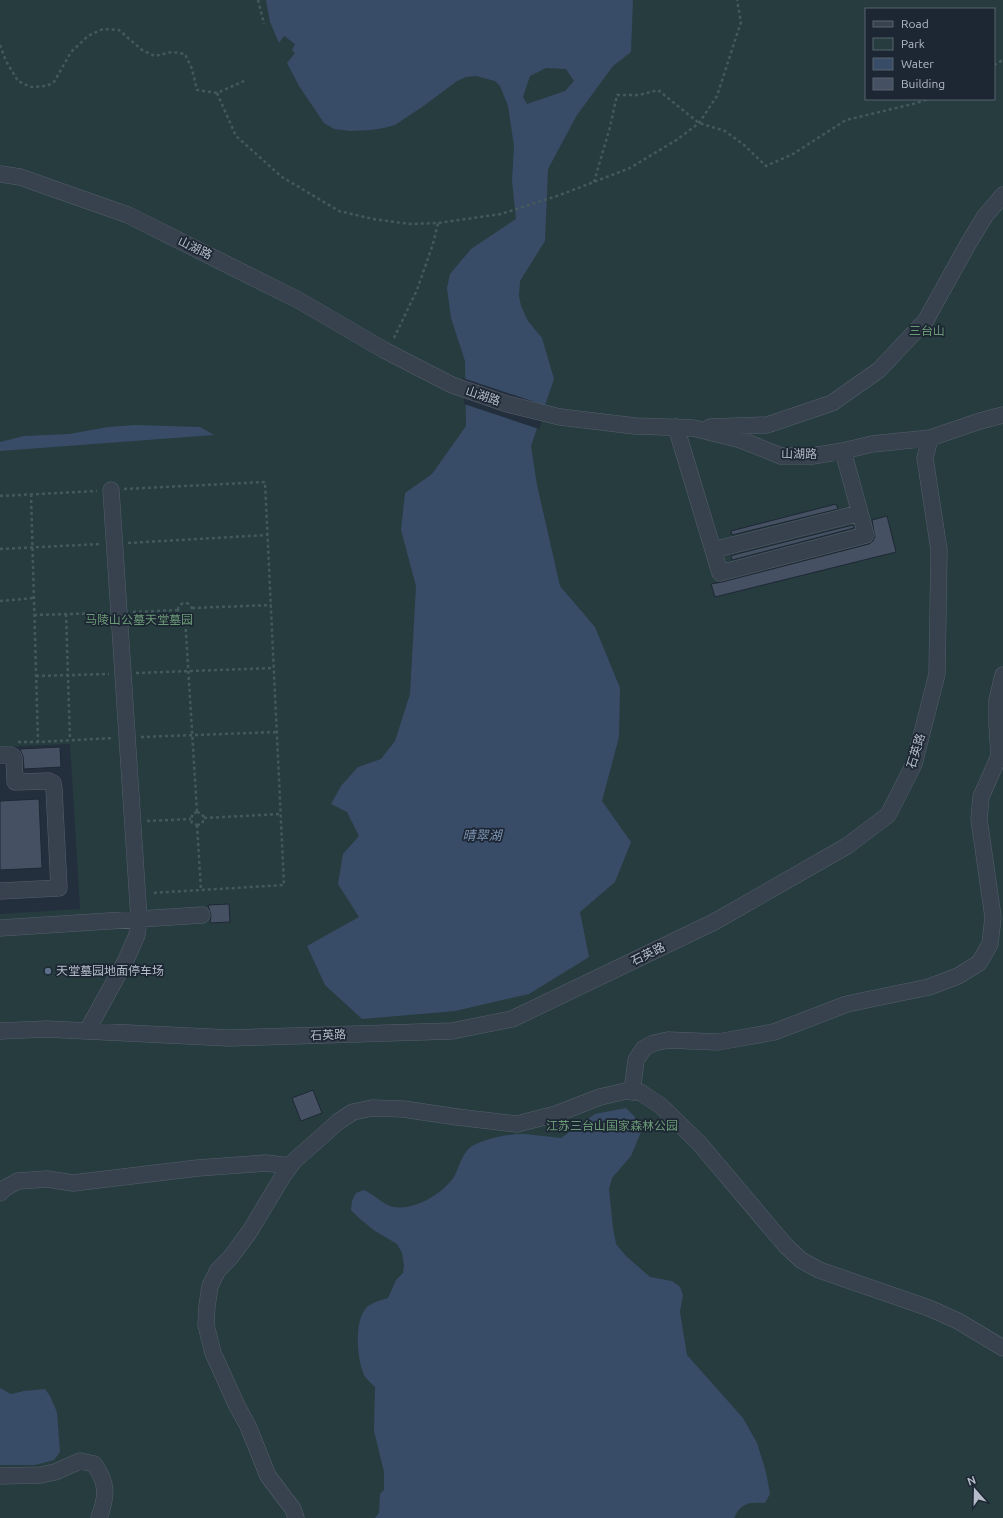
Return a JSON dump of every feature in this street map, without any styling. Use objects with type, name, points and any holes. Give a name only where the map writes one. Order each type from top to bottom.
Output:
[{"type":"street","name":"山湖路","points":[[0,174],[20,177],[128,215],[300,301],[388,352],[452,385],[507,404],[560,417],[634,426],[692,428],[741,440],[781,456],[812,456],[872,444],[930,438],[1003,415]]},
{"type":"street","points":[[692,428],[766,425],[832,404],[878,370],[926,320],[968,244],[986,216],[1003,195]]},
{"type":"street","points":[[676,427],[720,573],[866,535],[843,451]]},
{"type":"street","name":"石英路","points":[[0,1031],[46,1029],[229,1038],[452,1031],[512,1019],[714,922],[847,846],[888,815],[914,764],[937,674],[939,550],[925,458],[930,438]]},
{"type":"street","points":[[87,1031],[125,962],[137,935],[138,919],[111,490]]},
{"type":"street","points":[[713,550],[860,513]]},
{"type":"street","points":[[632,1092],[636,1060],[644,1048],[654,1043],[668,1040],[718,1042],[774,1032],[847,1004],[929,987],[958,976],[980,963],[990,944],[993,917],[979,819],[981,797],[999,756],[997,724],[998,700],[1003,675]]},
{"type":"street","points":[[0,756],[11,755],[14,757],[15,782],[49,781],[52,783],[54,789],[59,888],[0,891]]},
{"type":"street","points":[[0,928],[202,915]]},
{"type":"street","points":[[296,1518],[293,1509],[268,1476],[248,1426],[237,1406],[213,1353],[206,1325],[210,1286],[218,1270],[230,1258],[250,1231],[290,1166],[339,1121],[353,1112],[372,1108],[403,1109],[517,1124],[550,1116],[600,1096],[626,1091],[640,1092],[661,1106],[699,1143],[786,1246],[801,1260],[819,1270],[929,1308],[958,1321],[1003,1348]]},
{"type":"street","points":[[0,1193],[5,1188],[18,1181],[47,1179],[73,1183],[206,1168],[266,1163],[290,1166]]},
{"type":"street","points":[[0,1476],[41,1475],[55,1472],[80,1461],[94,1464],[101,1474],[105,1485],[105,1496],[99,1518]]},
{"type":"path","points":[[258,0],[264,24]]},
{"type":"path","points":[[217,94],[236,136],[282,177],[339,211],[373,219],[410,224],[438,223],[501,214],[560,195],[630,168],[678,139],[699,123],[717,96],[741,22],[737,0]]},
{"type":"path","points":[[0,45],[6,61],[18,81],[30,87],[47,86],[54,82],[71,52],[88,36],[103,29],[119,30],[142,50],[155,56],[172,52],[185,54],[192,69],[197,90],[217,94],[244,81]]},
{"type":"path","points":[[594,182],[610,127],[617,95],[638,95],[658,90],[699,123],[725,131],[744,145],[766,166],[793,154],[846,120],[925,100]]},
{"type":"path","points":[[388,352],[417,290],[433,244],[438,223]]},
{"type":"path","points":[[0,496],[264,482],[284,885],[137,894]]},
{"type":"path","points":[[31,494],[38,742],[277,732]]},
{"type":"path","points":[[0,549],[267,535]]},
{"type":"path","points":[[0,601],[34,598]]},
{"type":"path","points":[[183,603],[188,603],[192,608],[191,614],[185,617],[179,612],[180,606],[183,603]]},
{"type":"path","points":[[192,608],[270,605]]},
{"type":"path","points":[[66,614],[70,740]]},
{"type":"path","points":[[185,617],[197,812]]},
{"type":"path","points":[[36,676],[274,668]]},
{"type":"path","points":[[197,812],[202,814],[204,818]]},
{"type":"path","points":[[191,819],[193,814],[197,812]]},
{"type":"path","points":[[204,818],[281,814]]},
{"type":"path","points":[[191,819],[192,823],[197,825],[202,824],[204,818]]},
{"type":"path","points":[[132,822],[191,819]]},
{"type":"path","points":[[197,825],[202,890]]},
{"type":"green space","name":"江苏三台山国家森林公园","points":[[0,0],[1003,0],[1003,1518],[0,1518],[0,914],[80,909],[70,744],[0,747]]},
{"type":"water","name":"晴翠湖","points":[[266,0],[633,0],[631,52],[613,66],[577,115],[548,169],[545,241],[520,281],[519,296],[521,306],[528,321],[542,338],[554,379],[531,446],[537,485],[560,586],[595,627],[620,688],[619,737],[602,801],[631,842],[615,882],[580,912],[589,957],[529,994],[455,1011],[362,1019],[325,985],[307,946],[359,917],[338,884],[343,854],[359,836],[347,812],[331,804],[341,786],[358,767],[381,759],[395,741],[410,694],[416,586],[401,530],[405,493],[432,474],[466,426],[465,361],[451,318],[447,288],[450,274],[471,249],[516,219],[512,181],[514,146],[508,106],[500,86],[495,81],[476,76],[466,77],[457,81],[395,125],[371,130],[351,131],[334,129],[324,123],[299,86],[287,63],[295,53],[292,50],[295,44],[284,36],[279,43],[270,22]],"holes":[[[546,68],[566,69],[574,81],[565,91],[527,104],[523,97],[530,76]]]},
{"type":"water","points":[[135,425],[200,427],[214,435],[0,451],[0,442],[24,436],[69,434],[108,427]]},
{"type":"water","points":[[626,1108],[635,1117],[641,1132],[631,1156],[612,1178],[609,1189],[616,1244],[626,1256],[650,1277],[672,1281],[680,1287],[683,1295],[680,1312],[687,1355],[743,1418],[757,1443],[766,1472],[770,1494],[765,1503],[746,1504],[740,1509],[734,1518],[375,1518],[379,1513],[380,1494],[384,1490],[384,1472],[374,1431],[375,1387],[367,1380],[362,1368],[358,1350],[358,1329],[363,1312],[368,1306],[388,1298],[396,1280],[403,1273],[404,1265],[402,1253],[397,1244],[375,1231],[351,1210],[352,1201],[356,1193],[364,1190],[390,1206],[408,1207],[418,1204],[436,1195],[450,1182],[466,1152],[477,1143],[512,1134],[530,1134],[561,1138],[595,1114]]},
{"type":"water","points":[[0,1388],[11,1394],[45,1389],[57,1412],[60,1452],[54,1460],[35,1465],[0,1465]]},
{"type":"pier","points":[[463,378],[547,406],[539,429],[464,404]]},
{"type":"building","points":[[836,504],[838,509],[732,535],[731,531]]},
{"type":"building","points":[[887,516],[896,552],[715,597],[711,584],[869,544],[875,537],[872,520]]},
{"type":"building","points":[[853,525],[854,528],[732,560],[731,556],[737,554]]},
{"type":"building","points":[[60,747],[61,767],[24,769],[23,756],[20,749]]},
{"type":"building","points":[[39,799],[42,868],[0,870],[0,801]]},
{"type":"building","points":[[229,904],[230,922],[210,923],[211,915],[208,905]]},
{"type":"building","points":[[313,1090],[322,1113],[301,1121],[292,1098]]},
{"type":"place","name":"天堂墓园地面停车场","points":[[48,971]]},
{"type":"park label","name":"三台山","points":[[927,331]]},
{"type":"park label","name":"马陵山公墓天堂墓园","points":[[139,620]]}]
